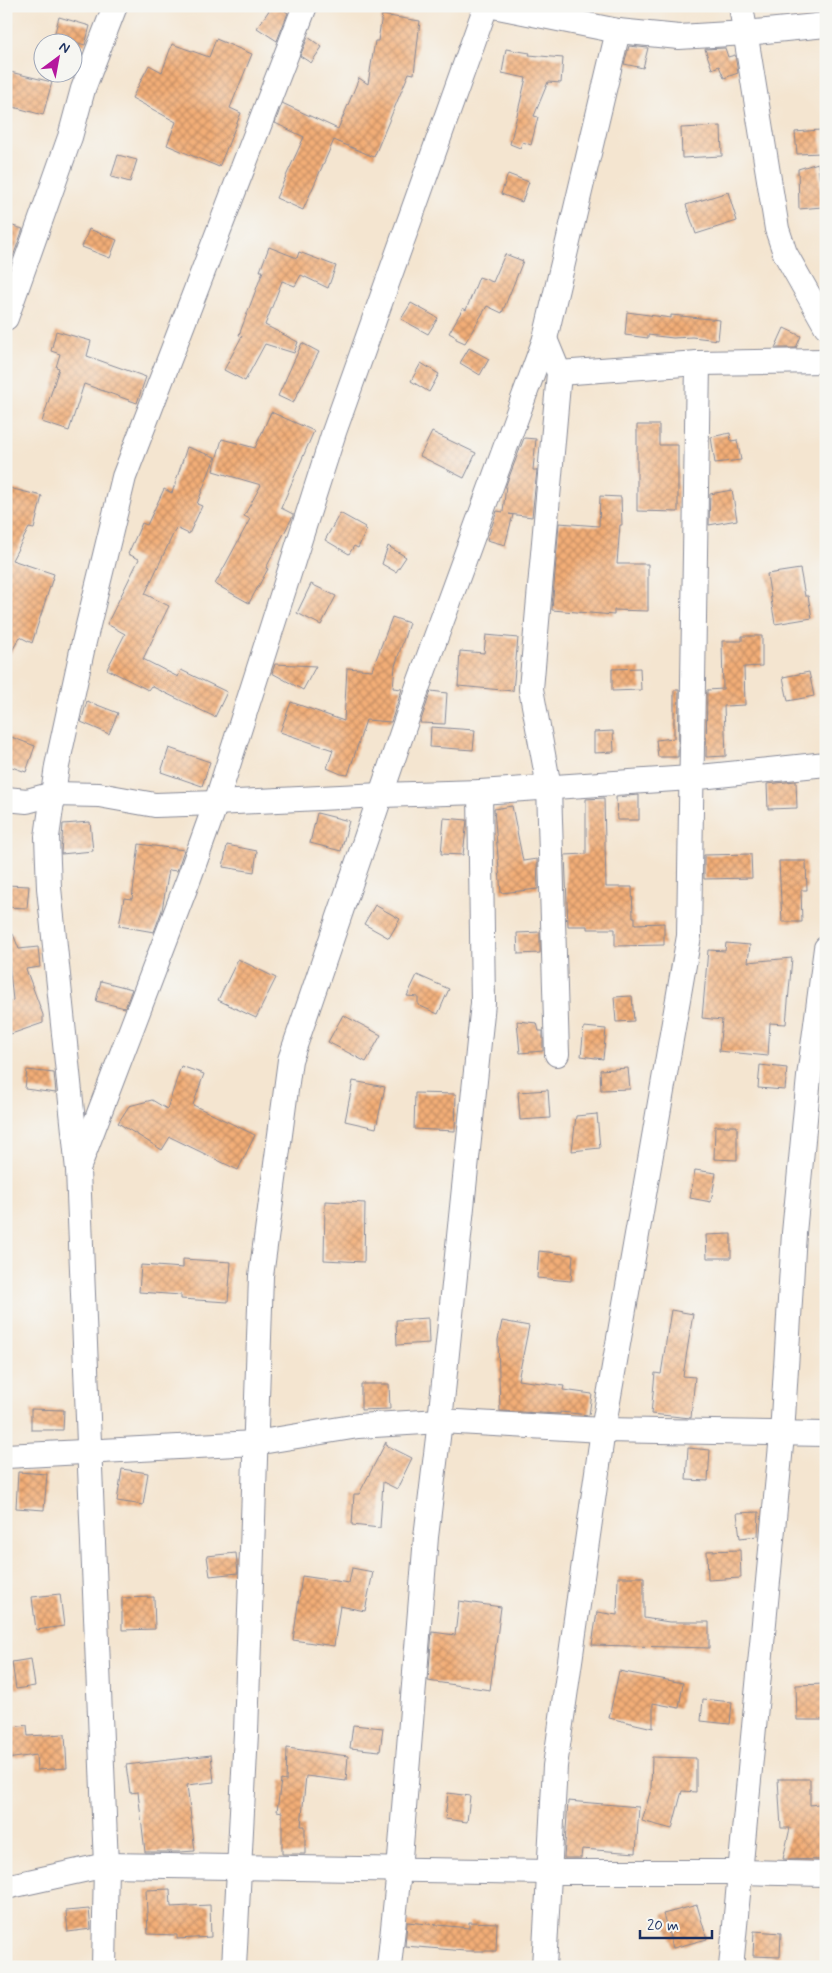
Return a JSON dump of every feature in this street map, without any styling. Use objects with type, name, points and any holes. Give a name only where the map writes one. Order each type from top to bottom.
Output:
[{"type":"street","points":[[6,318],[70,137],[83,89],[115,6]]},
{"type":"street","points":[[104,1967],[106,1865],[78,1170],[49,888],[47,837],[57,766],[83,646],[124,477],[305,6]]},
{"type":"street","points":[[78,1170],[216,804],[334,432],[486,6]]},
{"type":"street","points":[[493,6],[618,31],[679,37],[826,25]]},
{"type":"street","points":[[741,6],[777,229],[785,253],[826,326]]},
{"type":"street","points":[[234,1967],[246,1733],[261,1276],[290,1060],[418,686],[544,339],[618,31]]},
{"type":"street","points":[[544,339],[559,373],[531,689],[549,787],[557,1054]]},
{"type":"street","points":[[559,373],[698,363],[826,361]]},
{"type":"street","points":[[544,1967],[555,1766],[603,1430],[689,936],[698,363]]},
{"type":"street","points":[[6,799],[28,801],[53,794],[99,795],[154,805],[216,804],[480,792],[690,778],[826,764]]},
{"type":"street","points":[[389,1967],[399,1870],[426,1537],[440,1421],[482,1003],[480,792]]},
{"type":"street","points":[[731,1967],[782,1434],[795,1223],[809,1077],[826,948]]},
{"type":"street","points":[[6,1456],[255,1444],[358,1426],[440,1421],[603,1430],[826,1434]]},
{"type":"street","points":[[6,1887],[106,1865],[826,1874]]},
{"type":"building","points":[[272,6],[278,6],[288,13],[277,41],[257,28]]},
{"type":"building","points":[[382,15],[420,21],[414,74],[409,73],[374,157],[334,140],[303,210],[276,198],[304,137],[275,123],[282,103],[338,129],[359,78],[368,84],[375,41],[378,41]]},
{"type":"building","points":[[59,17],[90,26],[85,45],[82,44],[82,32],[55,32]]},
{"type":"building","points":[[308,37],[322,47],[311,63],[300,56]]},
{"type":"building","points":[[216,39],[252,54],[230,108],[241,113],[219,167],[167,145],[176,122],[132,98],[149,65],[162,72],[172,44],[209,57]]},
{"type":"building","points":[[629,46],[648,48],[643,68],[624,64]]},
{"type":"building","points":[[725,48],[728,57],[735,55],[738,73],[724,78],[719,66],[712,69],[705,49]]},
{"type":"building","points":[[506,49],[530,53],[529,55],[563,58],[561,83],[548,82],[534,116],[538,117],[531,145],[523,142],[520,148],[510,144],[526,78],[502,73]]},
{"type":"building","points":[[6,71],[32,77],[32,82],[52,82],[43,115],[6,105]]},
{"type":"building","points":[[721,126],[722,156],[682,158],[681,128]]},
{"type":"building","points":[[820,130],[822,153],[797,154],[795,132]]},
{"type":"building","points":[[118,155],[137,160],[130,182],[111,177]]},
{"type":"building","points":[[818,163],[822,207],[799,209],[798,169]]},
{"type":"building","points":[[508,174],[529,182],[522,202],[501,194]]},
{"type":"building","points":[[728,192],[737,221],[696,234],[686,205]]},
{"type":"building","points":[[6,224],[23,229],[6,276]]},
{"type":"building","points":[[89,229],[117,240],[110,258],[82,247]]},
{"type":"building","points":[[269,247],[297,258],[299,252],[336,266],[328,288],[301,275],[295,286],[282,281],[265,325],[298,342],[294,353],[265,344],[245,381],[224,370],[242,336],[239,335],[263,271],[260,271]]},
{"type":"building","points":[[505,254],[523,261],[502,313],[487,306],[465,343],[456,339],[456,337],[449,333],[463,308],[466,310],[479,277],[493,282]]},
{"type":"building","points":[[411,303],[438,318],[428,334],[401,319]]},
{"type":"building","points":[[627,312],[671,318],[671,315],[720,320],[718,340],[648,335],[648,338],[625,335]]},
{"type":"building","points":[[784,328],[801,336],[796,348],[775,348]]},
{"type":"building","points":[[56,331],[91,341],[87,356],[146,377],[137,403],[84,384],[69,431],[42,422],[59,368],[56,367],[60,354],[51,351]]},
{"type":"building","points":[[302,343],[319,352],[293,403],[278,396]]},
{"type":"building","points":[[469,348],[489,359],[480,375],[460,363]]},
{"type":"building","points":[[421,363],[439,374],[429,392],[411,381]]},
{"type":"building","points":[[271,412],[314,431],[281,508],[293,514],[293,516],[266,568],[268,569],[249,603],[215,584],[250,519],[244,516],[261,485],[213,471],[222,439],[255,448]]},
{"type":"building","points":[[637,425],[659,425],[659,445],[678,445],[678,512],[637,511]]},
{"type":"building","points":[[432,432],[476,453],[464,478],[420,456]]},
{"type":"building","points":[[730,433],[731,441],[737,440],[741,460],[715,463],[711,437]]},
{"type":"building","points":[[524,438],[536,439],[533,470],[537,470],[532,517],[509,514],[513,515],[505,545],[487,540],[497,511],[503,512],[506,485]]},
{"type":"building","points":[[187,447],[215,457],[197,504],[202,506],[189,534],[176,528],[145,594],[169,606],[143,659],[178,677],[181,670],[227,692],[215,717],[151,686],[148,690],[107,669],[125,634],[107,624],[139,559],[128,554],[142,523],[147,525],[164,489],[172,493]]},
{"type":"building","points":[[9,488],[42,496],[34,529],[29,528],[12,560],[54,574],[32,643],[20,637],[6,661],[6,498]]},
{"type":"building","points":[[732,490],[737,520],[709,525],[710,494]]},
{"type":"building","points":[[600,496],[621,497],[622,525],[620,525],[617,564],[648,564],[648,611],[614,610],[614,615],[552,610],[559,523],[599,526]]},
{"type":"building","points":[[340,513],[365,527],[366,531],[358,548],[354,546],[349,554],[325,540]]},
{"type":"building","points":[[388,546],[406,557],[396,572],[382,564]]},
{"type":"building","points":[[800,569],[805,596],[808,596],[812,618],[775,624],[767,574]]},
{"type":"building","points":[[311,584],[336,596],[321,625],[297,613]]},
{"type":"building","points":[[392,617],[409,623],[395,666],[393,688],[402,689],[391,722],[366,720],[348,775],[341,774],[327,768],[333,750],[280,732],[291,702],[344,721],[347,668],[372,670]]},
{"type":"building","points":[[486,635],[518,638],[513,691],[458,686],[460,651],[484,653]]},
{"type":"building","points":[[742,636],[762,636],[762,666],[744,667],[745,705],[724,706],[726,756],[706,757],[707,690],[723,689],[722,641],[742,641]]},
{"type":"building","points":[[275,664],[316,666],[303,690],[272,673]]},
{"type":"building","points":[[640,668],[641,690],[612,691],[612,669]]},
{"type":"building","points":[[809,672],[814,696],[788,701],[783,677]]},
{"type":"building","points":[[674,690],[679,690],[678,757],[658,757],[656,740],[674,738]]},
{"type":"building","points":[[431,691],[447,693],[445,724],[420,723]]},
{"type":"building","points":[[87,701],[118,713],[109,734],[81,722]]},
{"type":"building","points":[[431,727],[475,730],[473,750],[430,747]]},
{"type":"building","points":[[613,731],[614,752],[594,753],[594,732]]},
{"type":"building","points":[[6,735],[35,746],[26,772],[6,765]]},
{"type":"building","points":[[169,748],[210,762],[202,786],[161,772]]},
{"type":"building","points":[[796,781],[797,808],[768,809],[767,784]]},
{"type":"building","points":[[639,795],[639,820],[617,820],[616,797]]},
{"type":"building","points":[[604,798],[606,887],[632,887],[635,924],[664,923],[664,945],[615,946],[615,929],[587,929],[587,926],[568,926],[565,855],[586,854],[586,799]]},
{"type":"building","points":[[512,806],[523,861],[537,859],[538,889],[501,893],[494,809]]},
{"type":"building","points":[[317,813],[349,821],[341,851],[310,843]]},
{"type":"building","points":[[444,818],[467,820],[463,855],[441,854]]},
{"type":"building","points":[[90,822],[93,851],[61,854],[63,824]]},
{"type":"building","points":[[139,844],[184,850],[177,871],[169,870],[162,910],[154,932],[119,926],[124,898],[132,899]]},
{"type":"building","points":[[227,845],[257,851],[254,872],[223,867]]},
{"type":"building","points":[[751,854],[752,878],[704,879],[704,855]]},
{"type":"building","points":[[779,861],[806,861],[807,890],[801,890],[802,922],[782,922]]},
{"type":"building","points":[[6,885],[29,886],[27,908],[6,907]]},
{"type":"building","points":[[375,905],[400,919],[389,938],[364,924]]},
{"type":"building","points":[[540,932],[540,953],[518,954],[517,933]]},
{"type":"building","points":[[13,934],[19,949],[38,947],[40,967],[26,969],[43,1015],[43,1023],[11,1034],[6,1022],[6,1002],[13,1000],[6,936]]},
{"type":"building","points":[[726,943],[750,945],[748,962],[792,958],[786,1024],[770,1023],[768,1056],[719,1051],[722,1020],[702,1018],[708,950],[725,951]]},
{"type":"building","points":[[238,959],[276,978],[256,1018],[218,1000]]},
{"type":"building","points":[[417,975],[449,989],[438,1014],[418,1005],[418,997],[407,996]]},
{"type":"building","points":[[101,981],[132,989],[125,1008],[96,1001]]},
{"type":"building","points":[[632,996],[634,1021],[616,1022],[614,997]]},
{"type":"building","points":[[343,1015],[381,1035],[366,1062],[328,1042]]},
{"type":"building","points":[[517,1021],[537,1023],[539,1031],[543,1031],[543,1051],[520,1053]]},
{"type":"building","points":[[584,1027],[606,1029],[603,1059],[581,1056]]},
{"type":"building","points":[[760,1065],[787,1068],[785,1090],[758,1088]]},
{"type":"building","points":[[181,1066],[204,1074],[193,1105],[255,1135],[238,1170],[170,1137],[162,1150],[118,1123],[129,1106],[152,1100],[167,1109]]},
{"type":"building","points":[[628,1068],[630,1089],[601,1090],[600,1070]]},
{"type":"building","points":[[27,1070],[54,1073],[56,1093],[25,1089]]},
{"type":"building","points":[[353,1081],[385,1087],[376,1128],[345,1121]]},
{"type":"building","points":[[548,1090],[550,1118],[520,1120],[518,1092]]},
{"type":"building","points":[[415,1093],[456,1094],[455,1131],[414,1129]]},
{"type":"building","points":[[597,1114],[600,1148],[572,1151],[576,1116]]},
{"type":"building","points":[[715,1126],[737,1126],[737,1160],[714,1159]]},
{"type":"building","points":[[695,1170],[716,1173],[711,1202],[690,1198]]},
{"type":"building","points":[[325,1201],[365,1203],[364,1262],[324,1260]]},
{"type":"building","points":[[731,1234],[731,1258],[707,1258],[706,1235]]},
{"type":"building","points":[[539,1251],[573,1255],[571,1281],[537,1278]]},
{"type":"building","points":[[183,1259],[231,1262],[228,1302],[181,1299],[181,1295],[139,1292],[141,1265],[183,1268]]},
{"type":"building","points":[[671,1310],[693,1314],[683,1376],[695,1377],[691,1418],[651,1414],[655,1373],[661,1374]]},
{"type":"building","points":[[428,1318],[429,1343],[397,1345],[396,1320]]},
{"type":"building","points":[[502,1321],[529,1326],[518,1380],[564,1386],[563,1390],[592,1394],[589,1415],[560,1412],[560,1414],[500,1411],[498,1340]]},
{"type":"building","points":[[361,1384],[389,1384],[390,1409],[361,1410]]},
{"type":"building","points":[[31,1409],[64,1410],[63,1430],[31,1430]]},
{"type":"building","points":[[386,1442],[386,1445],[412,1458],[397,1489],[383,1482],[380,1528],[352,1525],[354,1494],[359,1494]]},
{"type":"building","points":[[688,1448],[710,1450],[708,1481],[686,1480]]},
{"type":"building","points":[[122,1469],[148,1473],[143,1505],[117,1501]]},
{"type":"building","points":[[18,1472],[47,1474],[44,1510],[16,1508]]},
{"type":"building","points":[[759,1512],[758,1536],[740,1538],[737,1513]]},
{"type":"building","points":[[740,1550],[741,1578],[708,1580],[707,1551]]},
{"type":"building","points":[[236,1553],[238,1573],[210,1576],[207,1556]]},
{"type":"building","points":[[352,1568],[373,1572],[365,1611],[340,1606],[334,1646],[293,1640],[302,1576],[349,1583]]},
{"type":"building","points":[[618,1577],[644,1577],[644,1618],[669,1622],[709,1622],[709,1648],[592,1645],[597,1612],[617,1615]]},
{"type":"building","points":[[60,1594],[64,1626],[36,1630],[32,1597]]},
{"type":"building","points":[[154,1597],[155,1629],[122,1630],[122,1598]]},
{"type":"building","points":[[459,1601],[501,1607],[490,1690],[428,1681],[432,1632],[455,1635]]},
{"type":"building","points":[[31,1659],[35,1686],[16,1689],[12,1662]]},
{"type":"building","points":[[619,1671],[683,1683],[679,1708],[653,1703],[653,1728],[609,1718]]},
{"type":"building","points":[[826,1684],[826,1720],[797,1720],[796,1685]]},
{"type":"building","points":[[703,1699],[732,1702],[730,1724],[701,1721]]},
{"type":"building","points":[[27,1725],[28,1736],[65,1734],[67,1768],[37,1770],[36,1755],[6,1759],[6,1728]]},
{"type":"building","points":[[353,1725],[383,1728],[380,1751],[350,1748]]},
{"type":"building","points":[[287,1748],[348,1756],[346,1781],[306,1776],[301,1826],[305,1826],[305,1854],[282,1854],[282,1812],[277,1811],[281,1780],[286,1781]]},
{"type":"building","points":[[211,1755],[214,1782],[187,1785],[195,1851],[145,1852],[138,1792],[130,1793],[126,1765]]},
{"type":"building","points":[[652,1757],[696,1758],[696,1792],[682,1791],[672,1829],[642,1821],[651,1789]]},
{"type":"building","points":[[778,1779],[810,1779],[810,1805],[826,1803],[826,1860],[783,1859],[790,1828],[781,1828]]},
{"type":"building","points":[[448,1793],[470,1796],[467,1822],[445,1819]]},
{"type":"building","points":[[568,1801],[639,1807],[636,1853],[582,1849],[581,1858],[564,1858]]},
{"type":"building","points":[[170,1889],[171,1907],[210,1905],[211,1937],[177,1939],[177,1935],[148,1934],[146,1890]]},
{"type":"building","points":[[697,1905],[707,1939],[673,1948],[663,1914]]},
{"type":"building","points":[[89,1909],[91,1929],[68,1932],[66,1911]]},
{"type":"building","points":[[407,1922],[469,1928],[469,1922],[497,1923],[496,1951],[465,1951],[405,1946]]},
{"type":"building","points":[[754,1931],[781,1933],[780,1957],[753,1956]]}]
